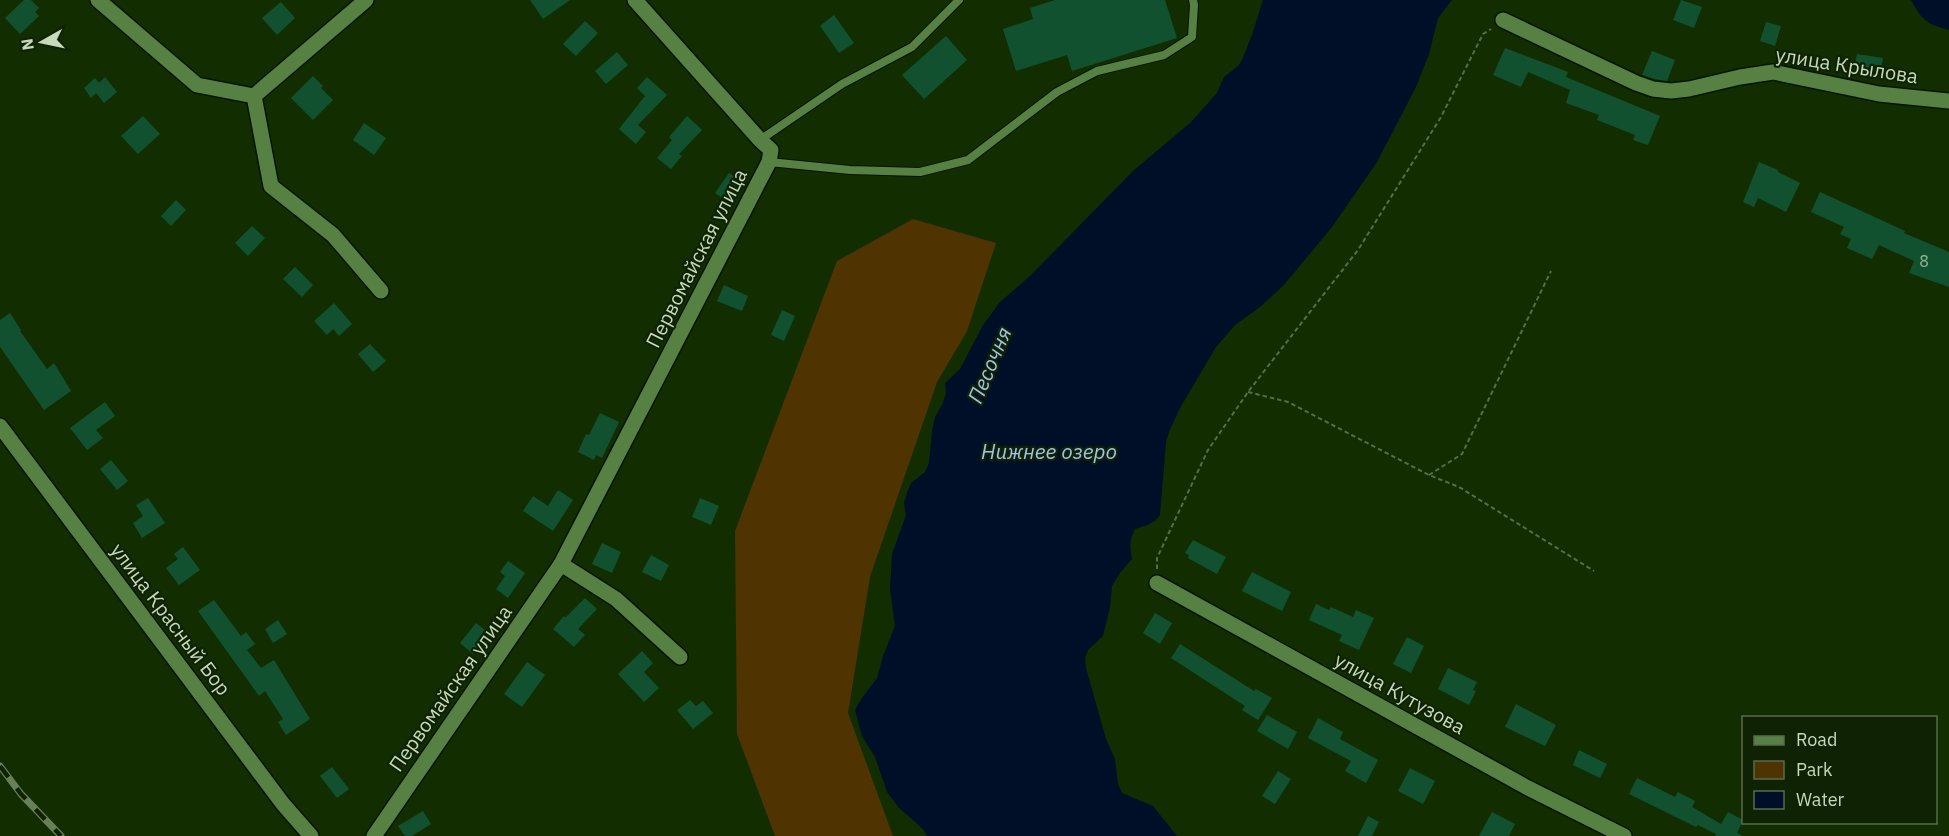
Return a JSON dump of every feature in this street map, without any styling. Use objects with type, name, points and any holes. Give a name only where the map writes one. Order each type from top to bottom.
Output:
[{"type":"street","points":[[98,0],[197,85],[254,96]]},
{"type":"street","points":[[254,96],[366,0]]},
{"type":"street","name":"Первомайская улица","points":[[374,836],[561,564],[769,162],[771,150],[634,0]]},
{"type":"street","name":"улица Крылова","points":[[1503,20],[1636,83],[1653,88],[1671,91],[1689,89],[1773,72],[1879,94],[1949,101]]},
{"type":"street","points":[[254,96],[271,186],[333,235],[381,291]]},
{"type":"street","name":"улица Красный Бор","points":[[0,426],[283,804],[311,836]]},
{"type":"street","points":[[561,564],[615,599],[680,657]]},
{"type":"street","name":"улица Кутузова","points":[[1157,583],[1528,788],[1624,836]]},
{"type":"lane","points":[[760,140],[842,84],[912,47],[959,0]]},
{"type":"lane","points":[[769,162],[850,170],[920,172],[968,160],[1057,92],[1097,71],[1164,55],[1192,37],[1193,0]]},
{"type":"path","points":[[1157,583],[1158,558],[1208,450],[1248,392],[1358,250],[1441,117],[1484,34],[1503,20]]},
{"type":"path","points":[[1429,475],[1462,454],[1551,271]]},
{"type":"path","points":[[1248,392],[1288,402],[1429,475],[1459,488],[1594,571]]},
{"type":"green space","points":[[913,219],[996,243],[967,331],[937,382],[870,577],[848,713],[893,836],[775,836],[737,734],[735,531],[837,261]]},
{"type":"water","name":"Нижнее озеро","points":[[1263,0],[1452,0],[1438,18],[1429,54],[1416,87],[1377,162],[1332,227],[1283,286],[1235,325],[1216,347],[1180,408],[1166,442],[1160,515],[1152,523],[1135,529],[1130,544],[1132,559],[1112,586],[1103,636],[1088,650],[1085,658],[1106,739],[1115,759],[1118,784],[1122,793],[1153,806],[1177,836],[927,836],[923,829],[899,808],[887,792],[875,757],[862,736],[855,710],[877,678],[895,626],[890,589],[892,554],[906,515],[904,503],[911,483],[925,472],[929,463],[932,431],[935,417],[946,393],[945,383],[960,369],[983,325],[1000,302],[1030,276],[1133,171],[1191,122],[1217,93],[1224,77],[1242,60]]},
{"type":"water","points":[[1911,0],[1949,0],[1949,30],[1925,20]]},
{"type":"building","points":[[24,0],[31,0],[39,8],[35,12],[39,16],[20,34],[5,18]]},
{"type":"building","points":[[530,0],[570,0],[543,19]]},
{"type":"building","points":[[1055,0],[1165,0],[1177,38],[1072,71],[1067,55],[1016,71],[1003,29],[1033,19],[1030,8]]},
{"type":"building","points":[[1681,0],[1702,7],[1694,28],[1673,20]]},
{"type":"building","points":[[281,2],[295,18],[277,35],[262,18]]},
{"type":"building","points":[[834,15],[854,43],[839,53],[820,26]]},
{"type":"building","points":[[585,21],[598,33],[576,56],[563,44]]},
{"type":"building","points":[[1766,22],[1781,26],[1775,46],[1760,41]]},
{"type":"building","points":[[946,36],[967,60],[924,99],[902,75]]},
{"type":"building","points":[[1505,48],[1568,72],[1566,77],[1660,116],[1648,145],[1633,140],[1635,135],[1597,120],[1599,115],[1566,103],[1570,90],[1528,72],[1521,87],[1493,75]]},
{"type":"building","points":[[1652,51],[1675,60],[1667,81],[1642,75]]},
{"type":"building","points":[[617,52],[628,65],[606,84],[595,71]]},
{"type":"building","points":[[1857,54],[1883,58],[1880,75],[1854,70]]},
{"type":"building","points":[[313,76],[333,100],[313,120],[291,98]]},
{"type":"building","points":[[105,77],[117,92],[104,103],[96,93],[91,98],[84,88],[95,78],[99,83]]},
{"type":"building","points":[[647,77],[667,95],[638,125],[646,132],[636,144],[619,129],[645,96],[637,88]]},
{"type":"building","points":[[143,116],[160,134],[138,154],[121,136]]},
{"type":"building","points":[[687,116],[702,130],[679,154],[682,156],[671,169],[657,158],[672,140],[669,137]]},
{"type":"building","points":[[364,123],[386,138],[374,155],[353,140]]},
{"type":"building","points":[[1759,162],[1800,183],[1786,212],[1758,198],[1754,207],[1743,202]]},
{"type":"building","points":[[729,173],[740,180],[727,201],[715,193]]},
{"type":"building","points":[[1820,192],[1949,252],[1949,287],[1909,273],[1914,261],[1879,245],[1872,259],[1847,248],[1851,239],[1840,234],[1844,227],[1811,212]]},
{"type":"building","points":[[176,200],[186,210],[171,226],[161,216]]},
{"type":"building","points":[[252,226],[265,238],[248,256],[235,243]]},
{"type":"building","points":[[295,267],[313,285],[302,297],[283,279]]},
{"type":"building","points":[[724,285],[748,296],[742,311],[717,301]]},
{"type":"building","points":[[334,303],[352,324],[339,336],[333,329],[327,335],[314,321]]},
{"type":"building","points":[[782,310],[795,316],[784,341],[771,335]]},
{"type":"building","points":[[10,313],[47,369],[54,363],[71,391],[44,410],[0,347],[0,320]]},
{"type":"building","points":[[370,344],[386,361],[373,372],[358,354]]},
{"type":"building","points":[[105,402],[115,416],[96,430],[103,438],[87,450],[70,428]]},
{"type":"building","points":[[600,413],[619,422],[602,458],[596,455],[594,460],[578,452],[586,434],[589,435]]},
{"type":"building","points":[[111,460],[128,481],[117,490],[100,469]]},
{"type":"building","points":[[558,490],[573,500],[553,531],[523,511],[533,496],[548,506]]},
{"type":"building","points":[[148,498],[165,523],[142,538],[133,523],[143,516],[136,505]]},
{"type":"building","points":[[700,498],[719,506],[711,525],[692,517]]},
{"type":"building","points":[[1193,540],[1226,557],[1217,574],[1188,558],[1189,555],[1185,553]]},
{"type":"building","points":[[602,543],[621,552],[612,573],[592,564]]},
{"type":"building","points":[[183,547],[200,570],[179,585],[166,568],[178,559],[174,554]]},
{"type":"building","points":[[651,555],[669,565],[661,581],[642,572]]},
{"type":"building","points":[[508,561],[525,573],[508,598],[496,589],[505,576],[500,572]]},
{"type":"building","points":[[1252,572],[1291,592],[1282,611],[1242,591]]},
{"type":"building","points":[[585,598],[597,609],[578,629],[585,635],[574,647],[553,629]]},
{"type":"building","points":[[214,600],[241,636],[246,632],[255,644],[247,650],[261,668],[274,660],[310,719],[286,735],[278,722],[283,719],[265,691],[259,696],[198,611]]},
{"type":"building","points":[[1316,604],[1329,610],[1331,607],[1353,617],[1356,610],[1374,618],[1359,650],[1339,641],[1342,635],[1309,620]]},
{"type":"building","points":[[1155,613],[1172,623],[1160,644],[1143,633]]},
{"type":"building","points":[[278,620],[287,634],[273,643],[265,629]]},
{"type":"building","points":[[476,623],[490,634],[473,654],[460,643]]},
{"type":"building","points":[[1407,637],[1424,646],[1411,673],[1393,664]]},
{"type":"building","points":[[1180,644],[1254,691],[1256,689],[1272,698],[1258,720],[1242,710],[1245,706],[1171,658]]},
{"type":"building","points":[[642,651],[653,663],[644,672],[659,688],[644,702],[618,674]]},
{"type":"building","points":[[527,662],[545,675],[522,707],[504,694]]},
{"type":"building","points":[[1448,668],[1477,682],[1473,690],[1476,691],[1469,705],[1438,689]]},
{"type":"building","points":[[690,700],[696,706],[703,701],[713,713],[693,729],[677,710]]},
{"type":"building","points":[[1516,704],[1556,725],[1545,746],[1505,727]]},
{"type":"building","points":[[1267,715],[1297,732],[1288,749],[1257,731]]},
{"type":"building","points":[[1318,718],[1343,732],[1340,739],[1378,760],[1366,783],[1345,771],[1351,761],[1308,738]]},
{"type":"building","points":[[1579,750],[1607,764],[1600,778],[1573,765]]},
{"type":"building","points":[[332,767],[349,789],[337,798],[320,776]]},
{"type":"building","points":[[1410,768],[1435,781],[1423,804],[1398,791]]},
{"type":"building","points":[[1278,771],[1291,779],[1275,804],[1262,796]]},
{"type":"building","points":[[1637,778],[1675,797],[1678,792],[1695,801],[1692,807],[1721,824],[1728,812],[1742,819],[1737,833],[1743,836],[1715,836],[1716,834],[1698,825],[1696,827],[1629,794]]},
{"type":"building","points":[[423,811],[431,824],[412,836],[405,836],[398,826]]},
{"type":"building","points":[[1492,812],[1515,824],[1509,836],[1479,836]]},
{"type":"building","points":[[1368,816],[1379,822],[1372,836],[1358,836]]},
{"type":"railway","points":[[0,766],[21,794],[61,836]]},
{"type":"water label","name":"Песочня","points":[[989,365]]}]
